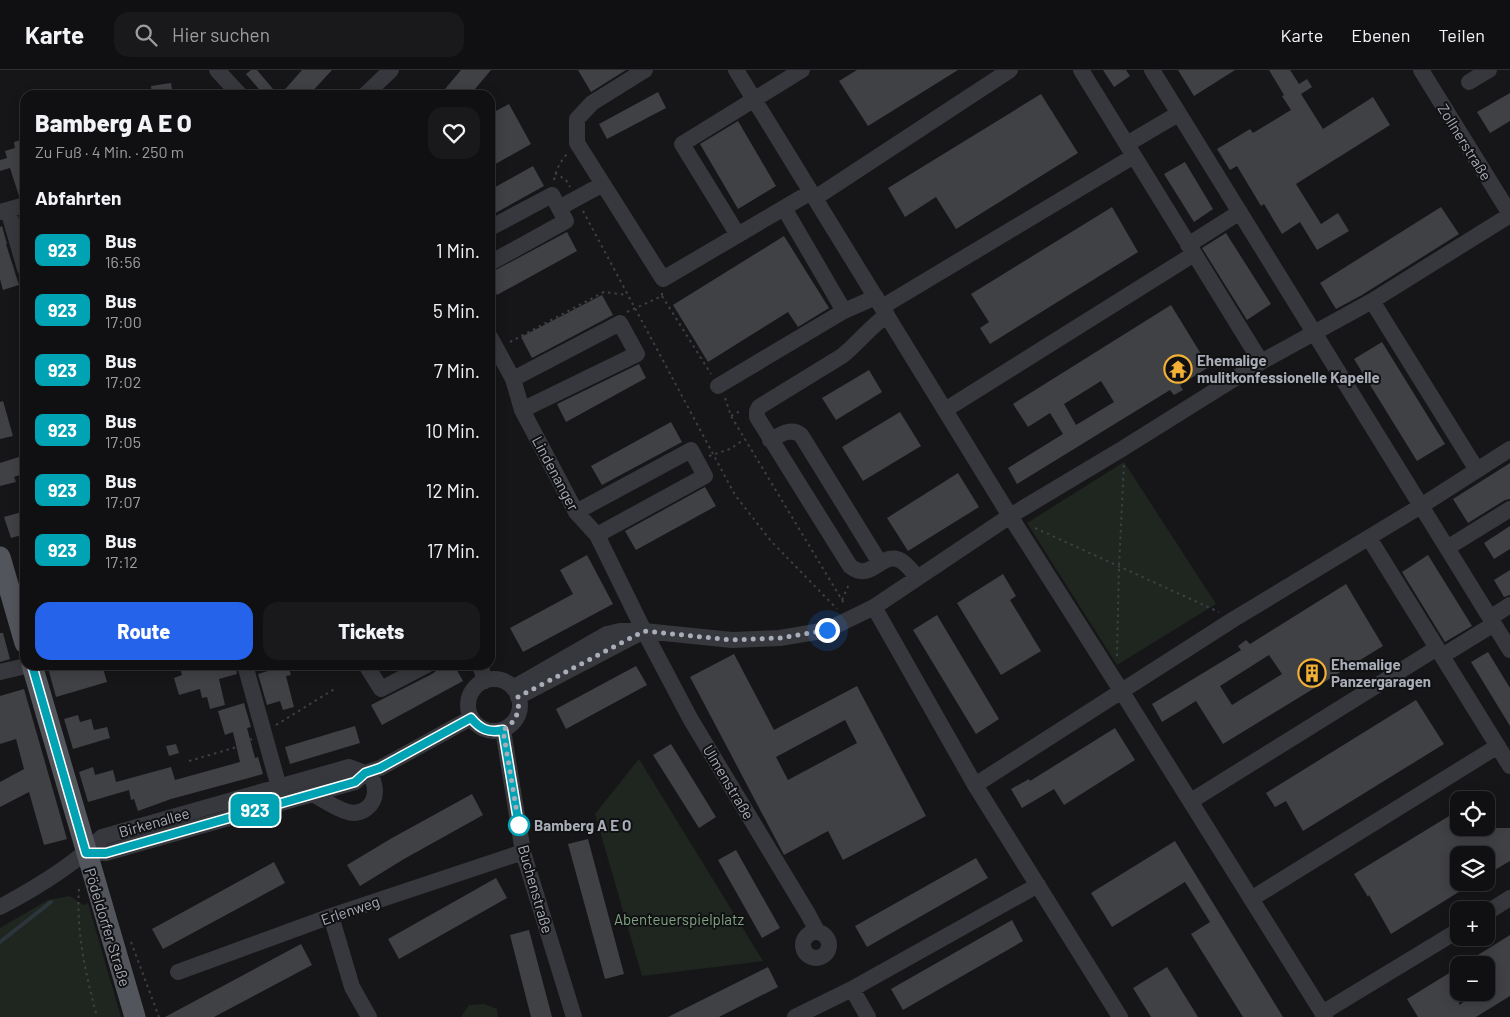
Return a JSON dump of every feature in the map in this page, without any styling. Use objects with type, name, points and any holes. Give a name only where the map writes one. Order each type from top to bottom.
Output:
[{"type":"main road","points":[[0,557],[20,626]]},
{"type":"main road","name":"Pödeldorfer Straße","points":[[32,670],[135,1017]]},
{"type":"street","points":[[218,70],[236,90]]},
{"type":"street","points":[[370,90],[391,70]]},
{"type":"street","points":[[645,70],[592,103],[577,119],[577,143],[663,279],[784,208],[813,195],[1010,70]]},
{"type":"street","points":[[736,70],[1010,516],[1324,1015],[1450,936]]},
{"type":"street","points":[[738,235],[682,144],[802,70]]},
{"type":"street","points":[[1081,70],[1261,362]]},
{"type":"street","points":[[1152,70],[1510,650]]},
{"type":"street","name":"Zollnerstraße","points":[[1421,70],[1510,214]]},
{"type":"street","points":[[1469,82],[1489,70]]},
{"type":"street","points":[[718,386],[844,311],[881,306],[1130,150],[1178,114]]},
{"type":"street","points":[[495,226],[555,202],[576,199],[603,184]]},
{"type":"street","points":[[495,260],[566,221],[555,202]]},
{"type":"street","points":[[20,206],[2,211],[20,256]]},
{"type":"street","points":[[784,208],[844,311]]},
{"type":"street","points":[[945,410],[1191,249],[1240,212]]},
{"type":"street","points":[[515,692],[644,631],[732,640],[780,638],[827,630],[852,618],[874,607],[1010,516],[1261,362],[1372,301],[1510,214]]},
{"type":"street","points":[[1372,301],[1477,470]]},
{"type":"street","points":[[881,306],[873,325],[854,346],[842,356],[759,407],[757,417],[850,566],[860,572],[866,571],[886,560],[898,559],[908,566],[916,578]]},
{"type":"street","points":[[513,379],[620,324],[636,354],[522,410]]},
{"type":"street","name":"Lindenanger","points":[[495,345],[513,379],[522,410],[576,512],[597,535],[644,631]]},
{"type":"street","points":[[770,440],[790,431],[801,435],[880,563]]},
{"type":"street","points":[[975,784],[1234,619],[1421,506],[1510,449]]},
{"type":"street","points":[[576,512],[690,450],[705,476],[597,535]]},
{"type":"street","points":[[1447,548],[1510,509]]},
{"type":"street","points":[[1251,899],[1506,756],[1369,538]]},
{"type":"street","points":[[1190,801],[1492,621],[1510,605]]},
{"type":"street","points":[[874,607],[975,784],[1120,1017]]},
{"type":"street","name":"Ulmenstraße","points":[[644,631],[692,720],[817,932]]},
{"type":"street","points":[[0,672],[20,667]]},
{"type":"street","points":[[246,670],[281,794]]},
{"type":"street","points":[[369,670],[381,689],[417,670]]},
{"type":"street","points":[[482,670],[485,681]]},
{"type":"street","points":[[500,680],[515,692],[520,707],[517,716],[503,730],[494,732],[484,730],[471,718],[468,700],[472,692],[485,681],[500,680]]},
{"type":"street","name":"Birkenallee","points":[[281,794],[313,794],[355,782],[368,772],[380,768],[471,718]]},
{"type":"street","name":"Buchenstraße","points":[[503,730],[523,852],[574,1017]]},
{"type":"street","name":"Birkenallee","points":[[86,853],[106,853],[281,794],[349,767],[368,772]]},
{"type":"street","points":[[313,794],[349,813],[358,813],[367,809],[372,803],[376,791],[368,772]]},
{"type":"street","name":"Erlenweg","points":[[178,972],[331,916],[523,852]]},
{"type":"street","points":[[0,907],[16,899],[86,853]]},
{"type":"street","points":[[795,1017],[852,989],[1038,886]]},
{"type":"street","points":[[1495,907],[1510,898]]},
{"type":"street","points":[[331,916],[352,987],[369,1017]]},
{"type":"street","points":[[852,989],[868,1017]]},
{"type":"path","points":[[555,202],[555,173],[561,161],[577,143]]},
{"type":"path","points":[[555,173],[566,180],[735,495],[771,541],[835,608],[852,618]]},
{"type":"path","points":[[663,279],[662,296],[718,386],[727,402],[731,416],[852,618]]},
{"type":"path","points":[[495,343],[604,292],[628,296]]},
{"type":"path","points":[[620,324],[623,314],[662,296]]},
{"type":"path","points":[[697,462],[713,454],[730,449],[745,439]]},
{"type":"path","points":[[1117,655],[1124,462],[1122,449]]},
{"type":"path","points":[[1010,516],[1234,619]]},
{"type":"path","points":[[842,600],[855,570]]},
{"type":"path","points":[[189,761],[237,747],[264,733],[336,688]]},
{"type":"path","points":[[79,887],[77,915],[87,980],[97,1017]]},
{"type":"path","points":[[129,936],[138,956],[158,1017]]},
{"type":"green space","points":[[1124,462],[1216,604],[1117,665],[1027,523]]},
{"type":"green space","name":"Abenteuerspielplatz","points":[[639,759],[764,961],[642,976],[595,814]]},
{"type":"green space","points":[[70,896],[83,905],[88,903],[121,1017],[0,1017],[0,928],[48,900]]},
{"type":"green space","points":[[484,1004],[497,1009],[498,1017],[461,1017],[469,1005]]},
{"type":"building","points":[[251,70],[257,70],[274,90],[260,90],[246,74]]},
{"type":"building","points":[[302,70],[332,70],[314,90],[284,90]]},
{"type":"building","points":[[461,70],[491,70],[474,90],[444,90]]},
{"type":"building","points":[[578,70],[626,70],[591,92]]},
{"type":"building","points":[[857,70],[958,70],[868,126],[839,81]]},
{"type":"building","points":[[1103,70],[1126,70],[1130,76],[1114,87]]},
{"type":"building","points":[[1178,70],[1235,70],[1194,96]]},
{"type":"building","points":[[1269,70],[1290,70],[1299,84],[1307,79],[1312,87],[1301,94],[1323,129],[1373,97],[1390,125],[1296,184],[1321,224],[1338,213],[1349,231],[1317,250],[1300,222],[1282,234],[1264,204],[1261,206],[1237,166],[1230,170],[1217,149],[1250,129],[1253,133],[1291,110]]},
{"type":"building","points":[[171,83],[172,90],[151,90],[151,86]]},
{"type":"building","points":[[658,92],[666,108],[607,139],[599,124]]},
{"type":"building","points":[[1510,93],[1510,121],[1490,133],[1477,112]]},
{"type":"building","points":[[1041,94],[1078,153],[956,229],[936,197],[905,217],[888,188]]},
{"type":"building","points":[[509,104],[531,144],[495,164],[495,111]]},
{"type":"building","points":[[738,121],[776,186],[738,209],[700,144]]},
{"type":"building","points":[[20,140],[19,196],[10,168],[0,171],[0,160],[7,158],[5,151],[15,148],[14,142]]},
{"type":"building","points":[[1185,162],[1213,209],[1194,222],[1164,174]]},
{"type":"building","points":[[533,166],[544,186],[495,213],[495,187]]},
{"type":"building","points":[[1112,207],[1138,252],[990,344],[980,328],[989,322],[971,294]]},
{"type":"building","points":[[1441,207],[1459,234],[1362,295],[1336,309],[1320,283]]},
{"type":"building","points":[[2,226],[19,285],[3,290],[0,279],[0,227]]},
{"type":"building","points":[[567,232],[577,251],[497,295],[495,291],[495,270]]},
{"type":"building","points":[[1226,233],[1271,304],[1247,320],[1202,248]]},
{"type":"building","points":[[784,236],[829,308],[798,327],[788,312],[708,362],[673,305]]},
{"type":"building","points":[[602,295],[613,315],[532,358],[521,337]]},
{"type":"building","points":[[1171,305],[1209,367],[1180,385],[1183,390],[1174,395],[1170,390],[1017,484],[1008,468],[1063,434],[1050,413],[1028,427],[1013,404]],"holes":[[[1101,381],[1114,402],[1076,425],[1064,404]]]},
{"type":"building","points":[[1382,342],[1445,444],[1417,461],[1354,359]]},
{"type":"building","points":[[639,364],[646,378],[566,422],[557,404]]},
{"type":"building","points":[[869,370],[882,392],[836,420],[822,398]]},
{"type":"building","points":[[3,401],[13,436],[0,439],[0,402]]},
{"type":"building","points":[[900,412],[921,446],[863,481],[842,447]]},
{"type":"building","points":[[671,422],[682,442],[602,485],[591,466]]},
{"type":"building","points":[[20,457],[20,475],[14,477],[16,482],[0,486],[0,463]]},
{"type":"building","points":[[1510,463],[1510,499],[1505,500],[1468,523],[1453,499]]},
{"type":"building","points":[[958,473],[979,507],[908,551],[887,518]]},
{"type":"building","points":[[705,487],[716,506],[636,550],[625,531]]},
{"type":"building","points":[[20,512],[20,535],[11,538],[4,517]]},
{"type":"building","points":[[1510,526],[1510,549],[1494,559],[1484,543]]},
{"type":"building","points":[[587,555],[613,604],[523,652],[510,628],[573,594],[560,570]]},
{"type":"building","points":[[1428,555],[1472,626],[1445,642],[1402,572]]},
{"type":"building","points":[[1510,570],[1510,595],[1504,597],[1494,580]]},
{"type":"building","points":[[1003,574],[1016,596],[1010,600],[1041,651],[1001,675],[957,603]]},
{"type":"building","points":[[1346,584],[1383,646],[1223,744],[1196,701],[1162,722],[1152,704],[1241,650],[1238,646],[1246,640],[1250,644]],"holes":[[[1269,655],[1282,674],[1232,705],[1220,686]]]},
{"type":"building","points":[[937,615],[999,719],[976,734],[913,630]]},
{"type":"building","points":[[0,633],[3,633],[10,659],[0,662]]},
{"type":"building","points":[[1488,652],[1510,688],[1510,726],[1471,662]]},
{"type":"building","points":[[734,654],[774,730],[857,686],[926,816],[843,860],[828,831],[784,855],[690,677]],"holes":[[[845,720],[857,743],[788,780],[776,757]]]},
{"type":"building","points":[[636,666],[647,685],[566,729],[556,709]]},
{"type":"building","points":[[49,670],[103,670],[107,682],[56,697]]},
{"type":"building","points":[[180,670],[236,670],[237,674],[219,679],[225,705],[210,709],[207,697],[202,698],[200,689],[179,695],[174,678],[182,675]]},
{"type":"building","points":[[271,670],[290,670],[291,675],[286,676],[294,707],[283,710],[280,701],[267,705],[258,674]]},
{"type":"building","points":[[437,670],[457,670],[463,681],[382,725],[371,705]]},
{"type":"building","points":[[24,689],[67,839],[44,845],[29,792],[0,807],[0,782],[24,769],[16,739],[0,744],[0,696]]},
{"type":"building","points":[[1416,700],[1444,744],[1303,831],[1286,801],[1275,807],[1266,793]]},
{"type":"building","points":[[244,703],[251,727],[247,728],[255,758],[258,757],[263,774],[171,799],[138,811],[134,799],[131,800],[129,790],[88,802],[79,772],[93,767],[95,775],[113,770],[116,782],[171,767],[175,780],[240,762],[233,732],[225,735],[218,711]]},
{"type":"building","points":[[78,715],[80,722],[91,719],[94,730],[107,727],[110,738],[73,749],[64,719]]},
{"type":"building","points":[[355,726],[360,743],[290,764],[285,747]]},
{"type":"building","points":[[1115,728],[1135,760],[1064,805],[1054,789],[1022,808],[1011,789],[1029,779],[1030,781]]},
{"type":"building","points":[[176,744],[179,753],[169,756],[166,746]]},
{"type":"building","points":[[671,744],[716,817],[699,828],[653,755]]},
{"type":"building","points":[[472,794],[483,815],[360,886],[347,865]]},
{"type":"building","points":[[1450,815],[1450,836],[1495,836],[1495,826],[1510,828],[1510,861],[1495,870],[1495,846],[1450,846],[1450,891],[1460,891],[1391,934],[1369,895],[1368,897],[1354,874]]},
{"type":"building","points":[[588,839],[624,974],[605,979],[568,844]]},
{"type":"building","points":[[1175,841],[1283,1017],[1243,1017],[1191,934],[1210,922],[1185,882],[1112,927],[1091,893]]},
{"type":"building","points":[[736,850],[780,928],[762,938],[718,860]]},
{"type":"building","points":[[976,858],[988,878],[867,947],[855,926]]},
{"type":"building","points":[[274,862],[285,883],[163,949],[152,929]]},
{"type":"building","points":[[496,878],[507,898],[399,959],[388,939]]},
{"type":"building","points":[[1012,920],[1023,941],[903,1010],[891,989]]},
{"type":"building","points":[[529,930],[552,1017],[531,1017],[510,935]]},
{"type":"building","points":[[1510,935],[1510,996],[1476,1017],[1418,1017],[1407,999],[1450,973],[1450,1001],[1459,1001],[1459,1005],[1465,1001],[1495,1001],[1495,956],[1476,956]]},
{"type":"building","points":[[301,944],[312,965],[214,1017],[165,1017]]},
{"type":"building","points":[[768,967],[778,987],[719,1017],[668,1017]]},
{"type":"building","points":[[1167,967],[1198,1017],[1151,1017],[1133,988]]},
{"type":"waterway","points":[[0,942],[51,902]]},
{"type":"bus line","name":"923","points":[[33,670],[86,853],[106,853],[355,782],[365,773],[380,768],[471,718],[484,730],[494,732],[503,730],[519,826]]},
{"type":"place","name":"Ehemalige mulitkonfessionelle Kapelle","points":[[1178,369]]},
{"type":"place","name":"Ehemalige Panzergaragen","points":[[1312,673]]},
{"type":"place","name":"Bamberg A E O","points":[[519,825]]},
{"type":"route","points":[[519,825],[503,730],[517,716],[520,707],[518,697],[644,631],[732,640],[780,638],[827,630]]}]
